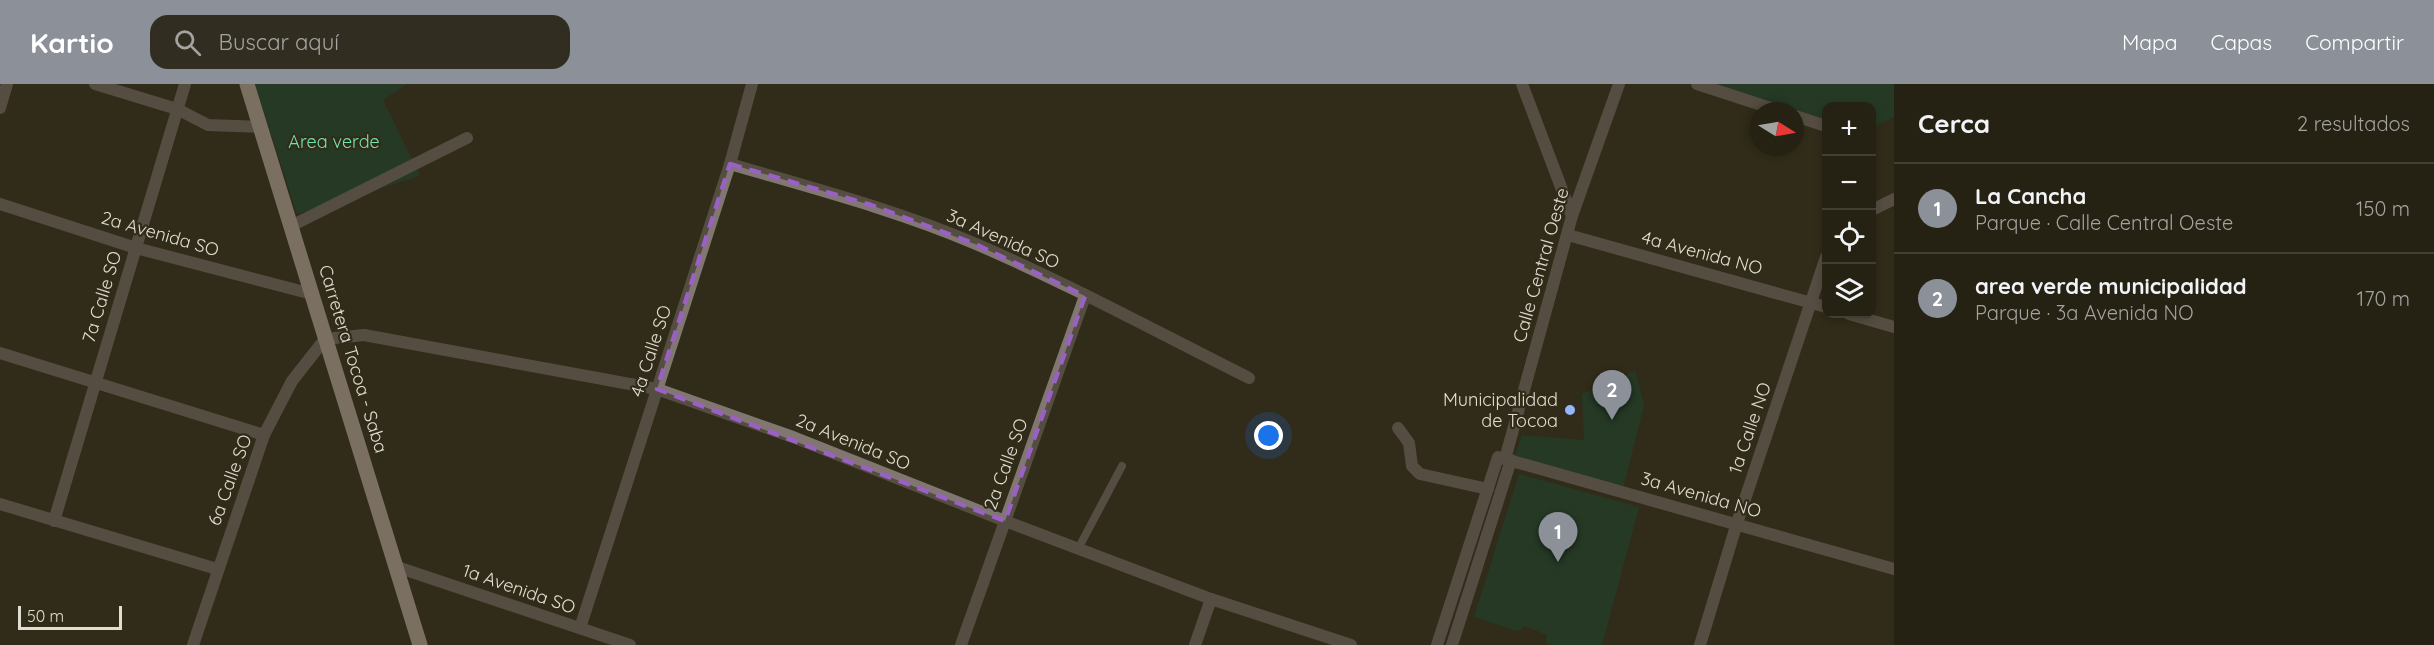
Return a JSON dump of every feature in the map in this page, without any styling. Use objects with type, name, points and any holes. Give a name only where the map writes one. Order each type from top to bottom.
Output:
[{"type":"main road","name":"Carretera Tocoa - Saba","points":[[247,84],[420,645]]},
{"type":"street","points":[[0,108],[7,84]]},
{"type":"street","points":[[95,84],[177,109],[208,125],[261,127]]},
{"type":"street","name":"7a Calle SO","points":[[54,520],[185,84]]},
{"type":"street","name":"4a Calle SO","points":[[580,628],[730,164],[752,84]]},
{"type":"street","points":[[1522,84],[1572,216]]},
{"type":"street","name":"Calle Central Oeste","points":[[1452,645],[1572,216],[1619,84]]},
{"type":"street","points":[[1697,84],[1752,102]]},
{"type":"street","points":[[1804,119],[1822,124]]},
{"type":"street","points":[[291,226],[467,138]]},
{"type":"street","name":"3a Avenida SO","points":[[730,164],[871,205],[964,240],[1085,296],[1250,378]]},
{"type":"street","points":[[1876,208],[1894,199]]},
{"type":"street","name":"2a Avenida SO","points":[[0,204],[136,248],[312,294]]},
{"type":"street","name":"4a Avenida NO","points":[[1568,235],[1822,305]]},
{"type":"street","name":"1a Calle NO","points":[[1700,645],[1737,523],[1825,264]]},
{"type":"street","name":"2a Calle SO","points":[[961,645],[1085,296]]},
{"type":"street","points":[[1863,318],[1894,327]]},
{"type":"street","name":"2a Avenida SO","points":[[326,339],[364,335],[657,389],[793,437],[1005,522],[1210,599],[1352,645]]},
{"type":"street","name":"6a Calle SO","points":[[193,645],[264,435],[292,381],[326,339]]},
{"type":"street","points":[[0,353],[264,435]]},
{"type":"street","points":[[1398,428],[1409,443],[1412,466],[1420,474],[1488,489]]},
{"type":"street","points":[[1437,645],[1488,489],[1505,459]]},
{"type":"street","name":"3a Avenida NO","points":[[1505,459],[1894,569]]},
{"type":"street","points":[[0,504],[217,569]]},
{"type":"street","name":"1a Avenida SO","points":[[397,567],[630,645]]},
{"type":"street","points":[[1195,645],[1210,599]]},
{"type":"lane","points":[[1078,549],[1122,466]]},
{"type":"highlighted area","points":[[730,164],[871,205],[975,244],[1085,296],[1005,521],[657,389]]},
{"type":"green space","name":"Area verde","points":[[255,84],[407,84],[383,100],[420,176],[297,214]]},
{"type":"green space","points":[[1710,84],[1894,84],[1894,117],[1876,125],[1876,102],[1822,102],[1822,120],[1804,114],[1804,102],[1766,102]]},
{"type":"green space","points":[[1635,371],[1644,405],[1623,489],[1514,458],[1522,435],[1584,440],[1582,394]]},
{"type":"green space","points":[[1519,474],[1639,507],[1602,645],[1552,645],[1545,643],[1547,635],[1525,626],[1518,631],[1474,617]]},
{"type":"place","name":"Municipalidad de Tocoa","points":[[1570,410]]},
{"type":"place","name":"area verde municipalidad","points":[[1612,420]]},
{"type":"place","name":"La Cancha","points":[[1558,562]]}]
